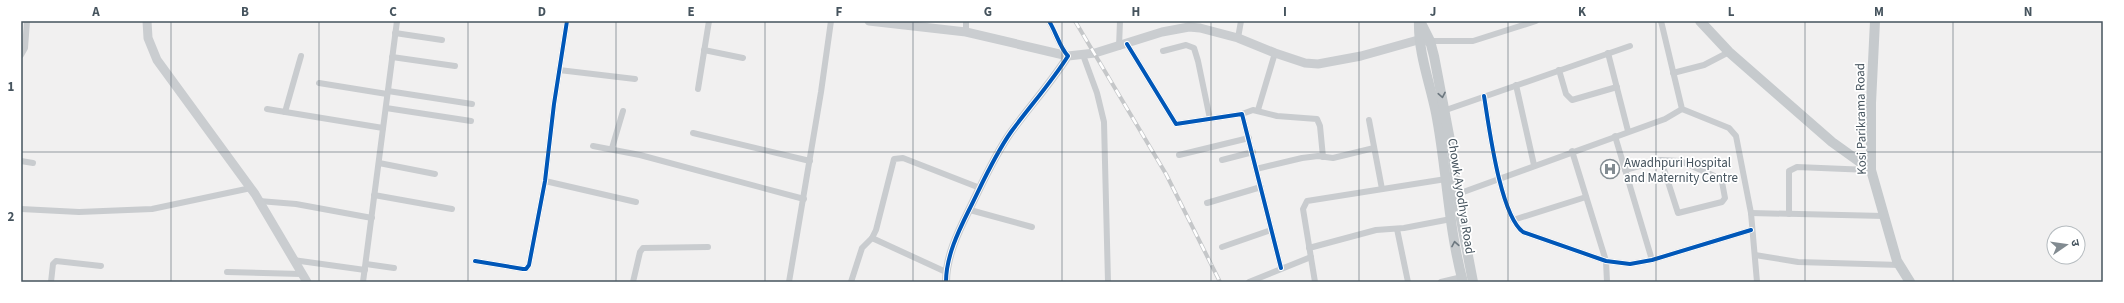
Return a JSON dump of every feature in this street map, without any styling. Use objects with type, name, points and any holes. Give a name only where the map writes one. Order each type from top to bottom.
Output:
[{"type":"main road","points":[[147,21],[148,38],[157,60],[251,188],[307,282]]},
{"type":"main road","points":[[869,21],[966,32],[1068,56],[1084,55],[1123,46],[1162,32],[1189,27],[1200,28],[1238,38],[1305,63],[1331,63],[1418,40],[1430,41]]},
{"type":"main road","points":[[1420,21],[1418,40],[1440,112]]},
{"type":"main road","points":[[1420,21],[1430,41],[1452,196],[1473,282]]},
{"type":"main road","points":[[1700,21],[1729,52],[1832,142],[1871,170]]},
{"type":"main road","name":"Kosi Parikrama Road","points":[[1875,21],[1870,103],[1871,170],[1900,265],[1910,282]]},
{"type":"main road","name":"Chowk Ayodhya Road","points":[[1440,112],[1446,179],[1452,196],[1451,219],[1462,280]]},
{"type":"street","points":[[21,55],[25,48],[27,21]]},
{"type":"street","points":[[363,282],[397,21]]},
{"type":"street","points":[[475,261],[526,269],[529,265],[545,181],[559,70],[567,21]]},
{"type":"street","points":[[698,89],[709,21]]},
{"type":"street","points":[[789,282],[804,199],[831,21]]},
{"type":"street","points":[[966,21],[966,32]]},
{"type":"street","points":[[946,282],[946,272],[950,254],[996,156],[1010,133],[1038,96],[1050,84],[1068,56],[1062,49],[1060,40],[1049,21]]},
{"type":"street","points":[[1120,21],[1123,46],[1176,124],[1242,114],[1246,111],[1258,110],[1277,116],[1317,119],[1320,126],[1323,157]]},
{"type":"street","points":[[1238,38],[1241,21]]},
{"type":"street","points":[[1514,21],[1515,28]]},
{"type":"street","points":[[1430,41],[1473,41],[1536,21]]},
{"type":"street","points":[[1661,21],[1682,109]]},
{"type":"street","points":[[395,33],[442,40]]},
{"type":"street","points":[[1162,51],[1186,45],[1194,48],[1210,119]]},
{"type":"street","points":[[1440,112],[1630,46]]},
{"type":"street","points":[[704,50],[744,58]]},
{"type":"street","points":[[1673,73],[1704,65],[1729,52]]},
{"type":"street","points":[[1258,110],[1275,53]]},
{"type":"street","points":[[1608,53],[1628,131]]},
{"type":"street","points":[[1084,55],[1098,93],[1104,122],[1108,282]]},
{"type":"street","points":[[285,112],[301,56]]},
{"type":"street","points":[[392,57],[455,66]]},
{"type":"street","points":[[559,70],[635,79]]},
{"type":"street","points":[[1559,70],[1566,94],[1572,100],[1617,87]]},
{"type":"street","points":[[319,83],[472,104]]},
{"type":"street","points":[[1516,85],[1534,165]]},
{"type":"street","points":[[1484,96],[1499,179],[1513,220],[1518,229],[1523,232],[1606,261],[1630,264],[1652,260],[1751,230]]},
{"type":"street","points":[[386,108],[471,121]]},
{"type":"street","points":[[267,109],[383,128]]},
{"type":"street","points":[[1452,196],[1572,151],[1665,119],[1682,109]]},
{"type":"street","points":[[1682,109],[1734,131],[1751,213],[1751,230],[1757,282]]},
{"type":"street","points":[[612,148],[623,111]]},
{"type":"street","points":[[1242,114],[1281,268]]},
{"type":"street","points":[[1369,120],[1382,189]]},
{"type":"street","points":[[693,133],[810,161]]},
{"type":"street","points":[[1615,136],[1652,260]]},
{"type":"street","points":[[1179,155],[1249,138]]},
{"type":"street","points":[[593,146],[612,148],[804,199]]},
{"type":"street","points":[[1256,168],[1302,158],[1333,158],[1374,148]]},
{"type":"street","points":[[1572,151],[1606,261],[1607,282]]},
{"type":"street","points":[[1222,160],[1252,152]]},
{"type":"street","points":[[851,282],[862,248],[872,238],[876,230],[894,159],[903,158],[980,188]]},
{"type":"street","points":[[1625,170],[1661,160],[1680,160],[1717,177],[1722,182],[1725,198],[1722,202],[1678,213],[1661,160]]},
{"type":"street","points":[[21,161],[33,163]]},
{"type":"street","points":[[379,163],[435,174]]},
{"type":"street","points":[[1789,214],[1789,171],[1793,167],[1871,170]]},
{"type":"street","points":[[1315,282],[1303,210],[1307,201],[1446,179]]},
{"type":"street","points":[[545,181],[636,202]]},
{"type":"street","points":[[1207,203],[1261,187]]},
{"type":"street","points":[[21,209],[79,212],[152,209],[205,200],[251,188]]},
{"type":"street","points":[[374,194],[452,209]]},
{"type":"street","points":[[1513,220],[1586,197]]},
{"type":"street","points":[[259,201],[296,204],[372,218]]},
{"type":"street","points":[[970,210],[1032,227]]},
{"type":"street","points":[[1751,213],[1884,216]]},
{"type":"street","points":[[1309,248],[1376,230],[1397,229],[1451,219]]},
{"type":"street","points":[[1397,229],[1408,282]]},
{"type":"street","points":[[1222,247],[1271,230]]},
{"type":"street","points":[[872,238],[946,272]]},
{"type":"street","points":[[633,282],[640,252],[643,248],[708,246]]},
{"type":"street","points":[[1755,255],[1798,262],[1900,265]]},
{"type":"street","points":[[1249,282],[1310,257]]},
{"type":"street","points":[[293,260],[365,267],[394,268]]},
{"type":"street","points":[[51,282],[52,264],[56,261],[100,266]]},
{"type":"street","points":[[227,272],[301,274]]},
{"type":"street","points":[[1440,282],[1462,280]]},
{"type":"railway","points":[[1075,21],[1166,174],[1220,282]]},
{"type":"cycle path","points":[[475,261],[523,269],[526,269],[529,265],[545,181],[554,104],[567,21]]},
{"type":"cycle path","points":[[946,282],[950,254],[957,236],[994,160],[1011,132],[1055,76],[1068,56],[1049,21]]},
{"type":"cycle path","points":[[1127,44],[1176,124],[1242,114],[1281,268]]},
{"type":"cycle path","points":[[1484,96],[1492,148],[1502,189],[1515,223],[1523,232],[1606,261],[1630,264],[1652,260],[1751,230]]},
{"type":"place","name":"Awadhpuri Hospital and Maternity Centre","points":[[1610,169]]}]
